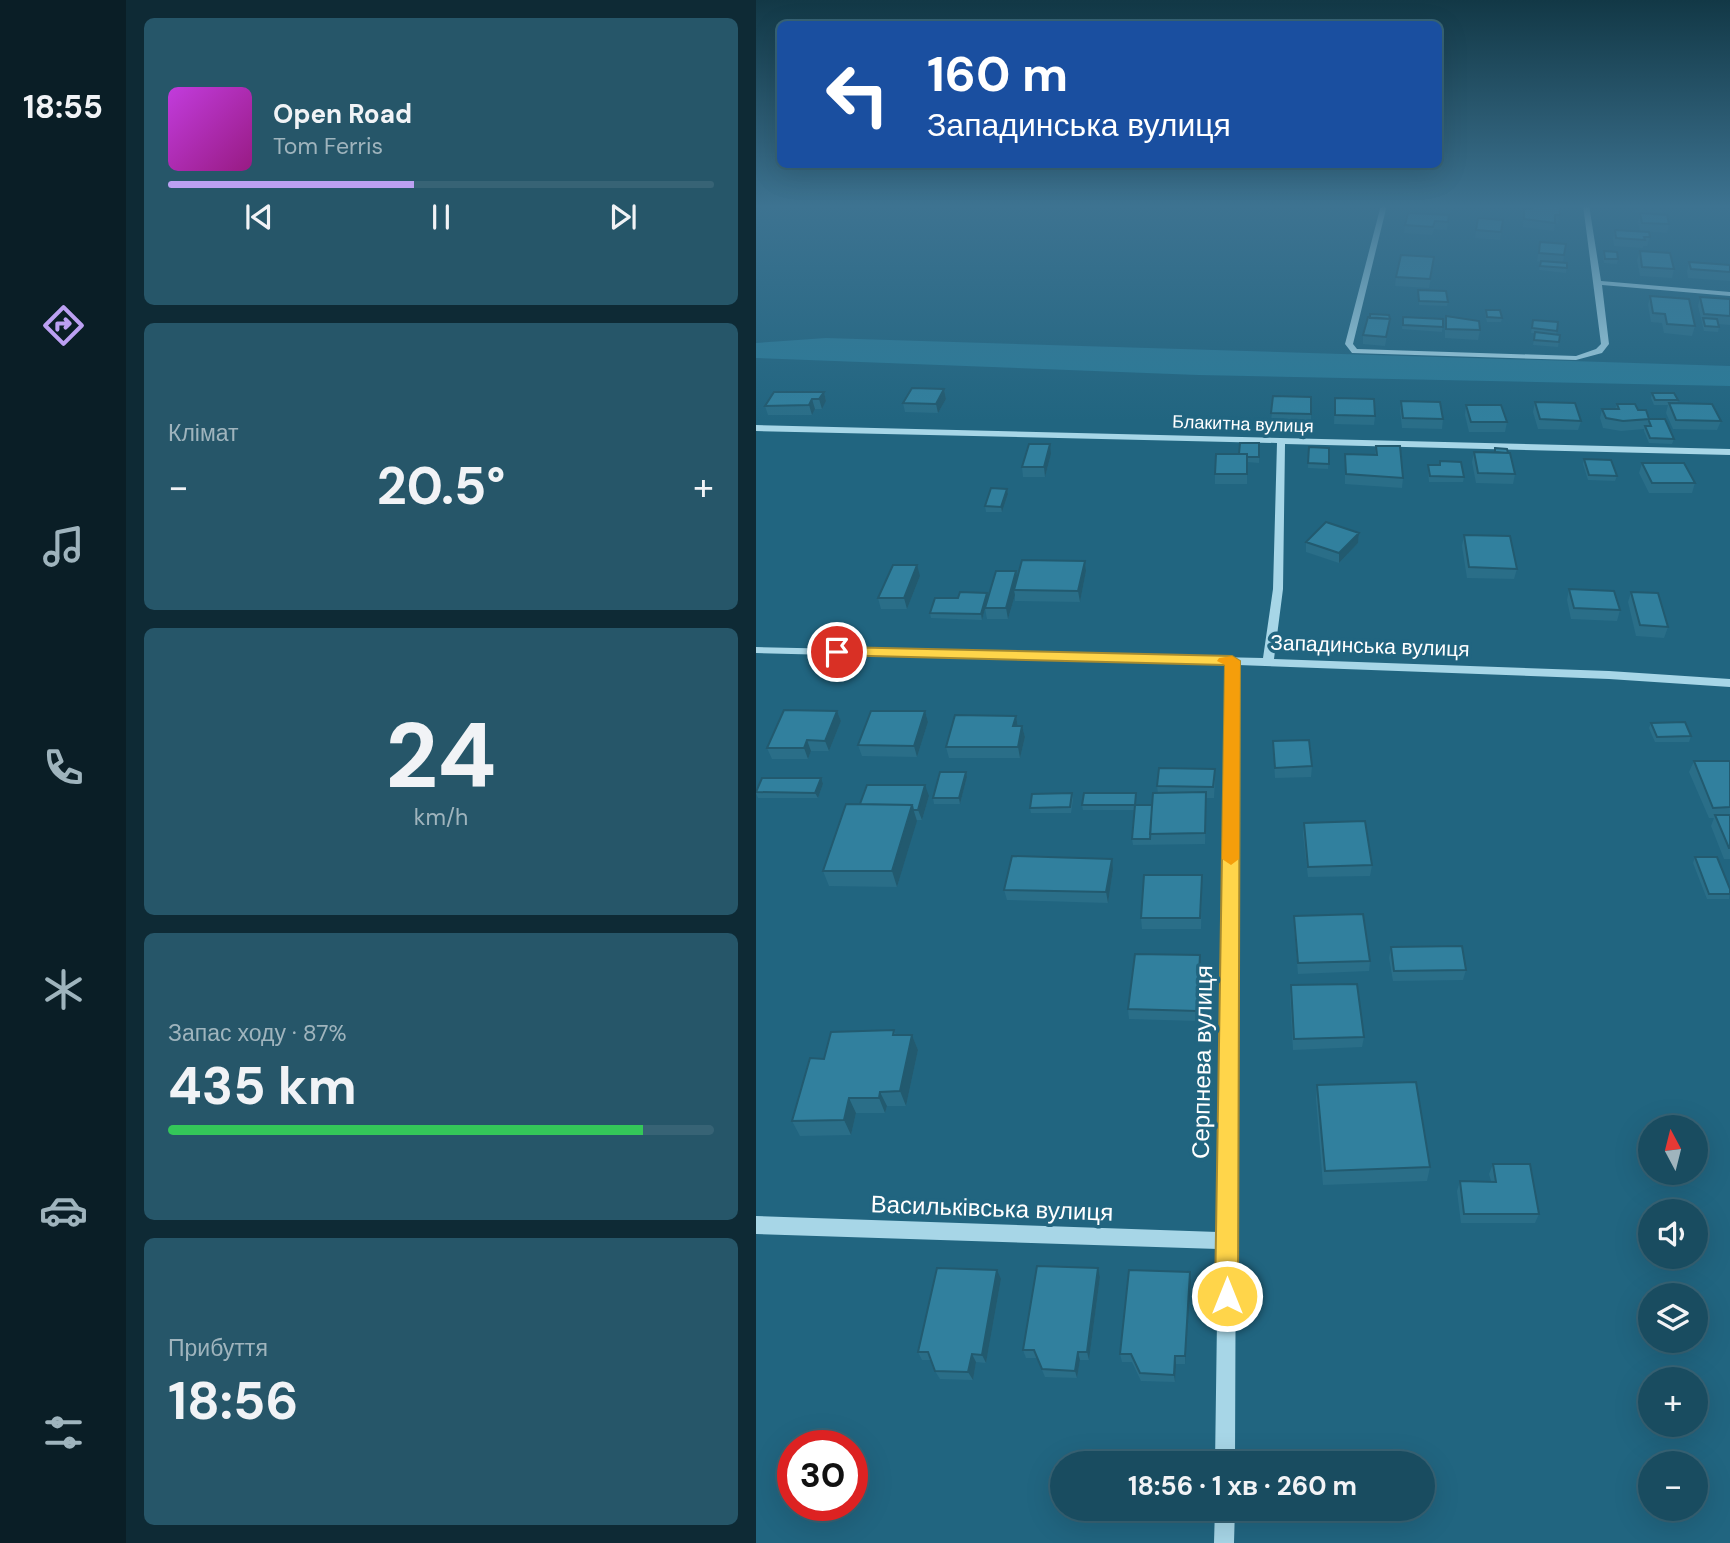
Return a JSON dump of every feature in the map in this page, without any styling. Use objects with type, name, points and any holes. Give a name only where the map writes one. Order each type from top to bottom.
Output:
[{"type":"street","points":[[1366,277],[1349,344],[1355,351],[1576,358],[1599,351],[1605,344],[1597,277]]},
{"type":"street","points":[[1598,283],[1730,293]]},
{"type":"street","name":"Блакитна вулиця","points":[[756,428],[1730,452]]},
{"type":"street","points":[[1268,662],[1278,589],[1281,441]]},
{"type":"street","name":"Западинська вулиця","points":[[756,650],[1268,662],[1609,675],[1729,686]]},
{"type":"street","name":"Серпнева вулиця","points":[[1225,1451],[1232,661]]},
{"type":"street","name":"Васильківська вулиця","points":[[756,1225],[1227,1241]]},
{"type":"street","points":[[1224,1543],[1225,1521]]},
{"type":"shaded area","points":[[826,338],[1730,366],[1730,386],[1198,375],[756,358],[756,343]]},
{"type":"building","points":[[1396,277],[1430,277],[1430,279]]},
{"type":"building","points":[[1418,290],[1446,291],[1448,302],[1419,301]]},
{"type":"building","points":[[1650,296],[1689,299],[1695,326],[1667,324],[1665,314],[1653,313]]},
{"type":"building","points":[[1700,297],[1730,299],[1730,316],[1704,314]]},
{"type":"building","points":[[1486,310],[1500,310],[1502,318],[1487,317]]},
{"type":"building","points":[[1370,314],[1389,315],[1390,319],[1370,318]]},
{"type":"building","points":[[1446,316],[1479,321],[1480,330],[1446,329]]},
{"type":"building","points":[[1368,317],[1390,319],[1386,337],[1363,335]]},
{"type":"building","points":[[1403,317],[1443,319],[1443,327],[1403,325]]},
{"type":"building","points":[[1703,318],[1717,319],[1719,327],[1705,326]]},
{"type":"building","points":[[1533,320],[1558,322],[1557,331],[1532,328]]},
{"type":"building","points":[[1535,332],[1560,335],[1559,342],[1534,340]]},
{"type":"building","points":[[912,388],[944,389],[936,404],[903,403]]},
{"type":"building","points":[[774,392],[824,392],[819,399],[812,399],[809,405],[765,406]]},
{"type":"building","points":[[1652,393],[1674,393],[1678,400],[1655,400]]},
{"type":"building","points":[[1273,396],[1311,397],[1311,414],[1271,413]]},
{"type":"building","points":[[1335,398],[1374,399],[1375,416],[1335,415]]},
{"type":"building","points":[[1401,401],[1440,402],[1443,419],[1403,418]]},
{"type":"building","points":[[1535,402],[1575,403],[1581,421],[1540,419]]},
{"type":"building","points":[[1669,403],[1712,404],[1721,421],[1676,420]]},
{"type":"building","points":[[1617,404],[1635,404],[1638,410],[1646,410],[1649,419],[1623,421],[1606,418],[1602,409],[1619,409]]},
{"type":"building","points":[[1466,405],[1501,405],[1507,422],[1471,422]]},
{"type":"building","points":[[1649,419],[1665,419],[1674,439],[1650,438],[1645,426],[1651,426]]},
{"type":"building","points":[[1240,443],[1259,443],[1259,457],[1239,454]]},
{"type":"building","points":[[1029,444],[1050,444],[1044,467],[1022,467]]},
{"type":"building","points":[[1376,446],[1400,446],[1403,478],[1346,474],[1345,454],[1377,455]]},
{"type":"building","points":[[1309,447],[1329,448],[1329,464],[1308,463]]},
{"type":"building","points":[[1495,448],[1507,449],[1508,453],[1495,452]]},
{"type":"building","points":[[1474,452],[1510,453],[1515,474],[1478,473]]},
{"type":"building","points":[[1216,454],[1247,454],[1247,474],[1215,474]]},
{"type":"building","points":[[1584,459],[1611,460],[1617,476],[1589,475]]},
{"type":"building","points":[[1440,461],[1461,462],[1464,477],[1430,476],[1428,465],[1440,465]]},
{"type":"building","points":[[1642,463],[1684,463],[1695,483],[1652,483]]},
{"type":"building","points":[[991,488],[1007,489],[1001,507],[985,506]]},
{"type":"building","points":[[1326,522],[1359,533],[1339,553],[1306,542]]},
{"type":"building","points":[[1464,535],[1510,536],[1517,569],[1469,567]]},
{"type":"building","points":[[1022,560],[1085,561],[1078,591],[1014,590]]},
{"type":"building","points":[[893,565],[917,565],[904,598],[878,598]]},
{"type":"building","points":[[996,571],[1016,571],[1006,608],[985,608]]},
{"type":"building","points":[[1569,589],[1614,591],[1620,610],[1574,608]]},
{"type":"building","points":[[960,592],[987,593],[981,614],[930,613],[935,598],[958,598]]},
{"type":"building","points":[[1631,592],[1658,593],[1668,627],[1640,625]]},
{"type":"building","points":[[784,710],[837,711],[825,741],[807,740],[804,748],[767,748]]},
{"type":"building","points":[[871,711],[925,711],[914,746],[858,745]]},
{"type":"building","points":[[955,715],[1016,716],[1013,726],[1022,726],[1018,747],[946,747]]},
{"type":"building","points":[[1685,722],[1691,736],[1657,737],[1651,723]]},
{"type":"building","points":[[1309,740],[1312,766],[1275,768],[1273,741]]},
{"type":"building","points":[[1694,761],[1730,761],[1730,807],[1713,808]]},
{"type":"building","points":[[1159,768],[1215,769],[1213,787],[1157,786]]},
{"type":"building","points":[[940,772],[966,772],[959,798],[933,798]]},
{"type":"building","points":[[762,778],[821,778],[815,793],[756,792]]},
{"type":"building","points":[[867,785],[925,785],[918,810],[913,810],[912,805],[860,804]]},
{"type":"building","points":[[1206,792],[1205,833],[1150,834],[1153,793]]},
{"type":"building","points":[[1072,793],[1070,807],[1030,808],[1032,794]]},
{"type":"building","points":[[1084,793],[1136,793],[1135,805],[1082,805]]},
{"type":"building","points":[[846,804],[912,805],[892,871],[823,871]]},
{"type":"building","points":[[1135,805],[1152,805],[1150,839],[1132,839]]},
{"type":"building","points":[[1715,815],[1730,815],[1730,848],[1729,848]]},
{"type":"building","points":[[1365,821],[1372,865],[1308,867],[1304,823]]},
{"type":"building","points":[[1012,856],[1112,859],[1106,892],[1004,890]]},
{"type":"building","points":[[1695,857],[1717,857],[1730,894],[1709,894]]},
{"type":"building","points":[[1144,875],[1202,875],[1200,918],[1141,918]]},
{"type":"building","points":[[1363,914],[1370,961],[1298,963],[1294,916]]},
{"type":"building","points":[[1462,946],[1466,970],[1394,971],[1391,947]]},
{"type":"building","points":[[1135,954],[1200,955],[1197,1011],[1128,1009]]},
{"type":"building","points":[[1357,984],[1364,1037],[1294,1039],[1291,985]]},
{"type":"building","points":[[894,1030],[893,1035],[912,1035],[900,1091],[880,1092],[879,1098],[849,1098],[844,1120],[792,1121],[810,1058],[824,1059],[831,1032]]},
{"type":"building","points":[[1416,1082],[1430,1167],[1325,1171],[1317,1085]]},
{"type":"building","points":[[1493,1164],[1530,1164],[1539,1214],[1464,1214],[1460,1181],[1496,1182]]},
{"type":"building","points":[[1037,1266],[1098,1268],[1087,1352],[1078,1352],[1075,1371],[1042,1369],[1034,1350],[1023,1350]]},
{"type":"building","points":[[937,1268],[997,1270],[982,1355],[972,1354],[968,1372],[935,1371],[928,1352],[918,1352]]},
{"type":"building","points":[[1129,1270],[1190,1272],[1185,1356],[1175,1356],[1174,1375],[1140,1373],[1131,1354],[1120,1354]]},
{"type":"slow traffic","points":[[1224,661],[1232,661],[1231,859]]},
{"type":"route","points":[[837,652],[1232,661],[1227,1296]]}]
